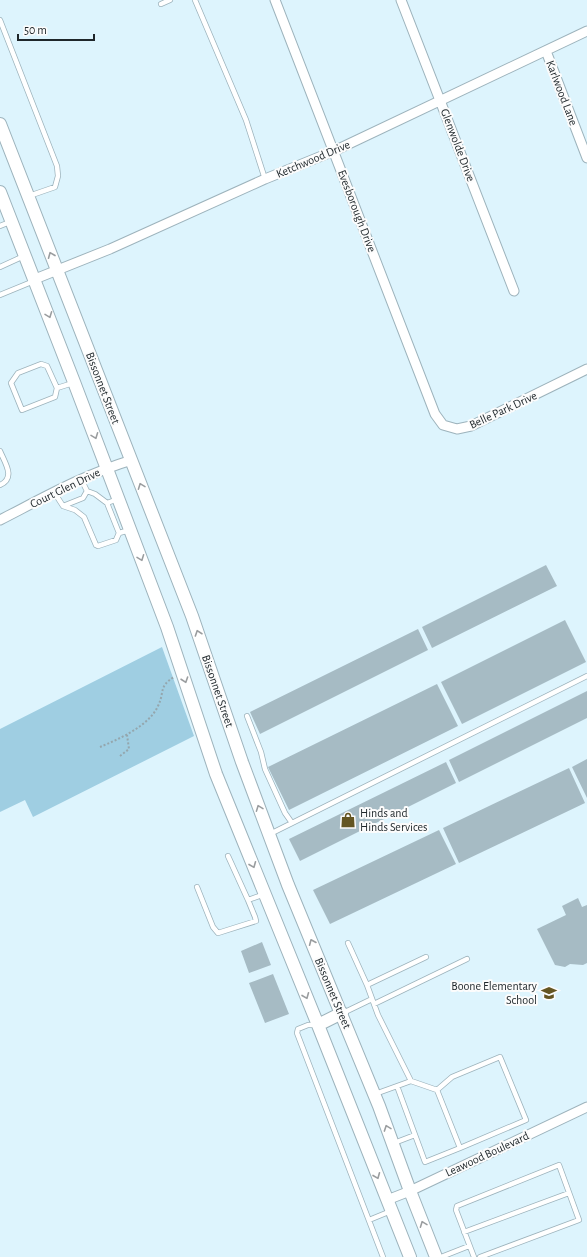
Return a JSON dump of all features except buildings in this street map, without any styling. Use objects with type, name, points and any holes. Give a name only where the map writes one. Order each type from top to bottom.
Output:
[{"type":"main road","name":"Bissonnet Street","points":[[0,124],[192,616],[242,762],[288,885],[375,1094],[436,1257]]},
{"type":"main road","name":"Bissonnet Street","points":[[0,192],[119,499],[125,532],[167,628],[216,774],[410,1257]]},
{"type":"main road","points":[[318,1025],[342,1013]]},
{"type":"street","name":"Evesborough Drive","points":[[275,0],[413,356]]},
{"type":"street","name":"Glenwolde Drive","points":[[401,0],[514,291]]},
{"type":"street","name":"Ketchwood Drive","points":[[35,279],[110,249],[265,179],[334,151],[587,31]]},
{"type":"street","name":"Karlwood Lane","points":[[546,51],[587,158]]},
{"type":"street","name":"Belle Park Drive","points":[[413,356],[435,414],[443,425],[457,429],[471,426],[587,369]]},
{"type":"street","name":"Court Glen Drive","points":[[0,520],[81,479],[107,468],[132,460]]},
{"type":"street","name":"Leawood Boulevard","points":[[389,1205],[410,1190],[587,1107]]},
{"type":"lane","points":[[160,4],[170,0]]},
{"type":"lane","points":[[195,0],[246,120],[265,179]]},
{"type":"lane","points":[[0,20],[57,166],[58,176],[55,187],[28,197]]},
{"type":"lane","points":[[0,226],[12,221]]},
{"type":"lane","points":[[0,267],[25,255]]},
{"type":"lane","points":[[0,295],[35,279]]},
{"type":"lane","points":[[41,364],[47,366],[57,388],[55,397],[22,410],[12,383],[18,373],[41,364]]},
{"type":"lane","points":[[57,388],[74,382]]},
{"type":"lane","points":[[0,451],[9,473],[8,478],[0,485]]},
{"type":"lane","points":[[54,492],[62,506],[75,510],[84,517],[96,545],[98,546],[116,540],[125,532],[107,503],[95,494],[87,491],[81,479]]},
{"type":"lane","points":[[62,506],[83,498],[87,491]]},
{"type":"lane","points":[[107,503],[119,499]]},
{"type":"lane","points":[[269,835],[587,676]]},
{"type":"lane","points":[[247,716],[261,752],[265,769],[285,813],[292,823]]},
{"type":"lane","points":[[197,887],[213,927],[218,933],[256,920],[256,917],[228,856]]},
{"type":"lane","points":[[248,900],[265,894]]},
{"type":"lane","points":[[348,944],[368,985],[378,1015],[411,1081]]},
{"type":"lane","points":[[368,985],[426,957]]},
{"type":"lane","points":[[342,1013],[373,1002],[467,959]]},
{"type":"lane","points":[[318,1025],[308,1025],[298,1029],[297,1033],[383,1257]]},
{"type":"lane","points":[[397,1086],[425,1162],[526,1120],[500,1057],[452,1076],[437,1090]]},
{"type":"lane","points":[[375,1094],[411,1081],[437,1090],[460,1148]]},
{"type":"lane","points":[[393,1143],[415,1134]]},
{"type":"lane","points":[[474,1257],[456,1210],[458,1206],[558,1165],[579,1220],[480,1257]]},
{"type":"lane","points":[[464,1232],[569,1193]]},
{"type":"lane","points":[[369,1220],[389,1205]]},
{"type":"lane","points":[[440,1257],[469,1246]]},
{"type":"path","points":[[100,747],[127,736],[150,718],[158,706],[164,683],[173,677],[182,674]]},
{"type":"path","points":[[120,756],[129,749],[127,736]]},
{"type":"shaded area","points":[[162,647],[194,736],[33,817],[25,800],[0,812],[0,729]]},
{"type":"place","name":"Hinds and Hinds Services","points":[[348,820]]},
{"type":"place","name":"Boone Elementary School","points":[[549,993]]}]
